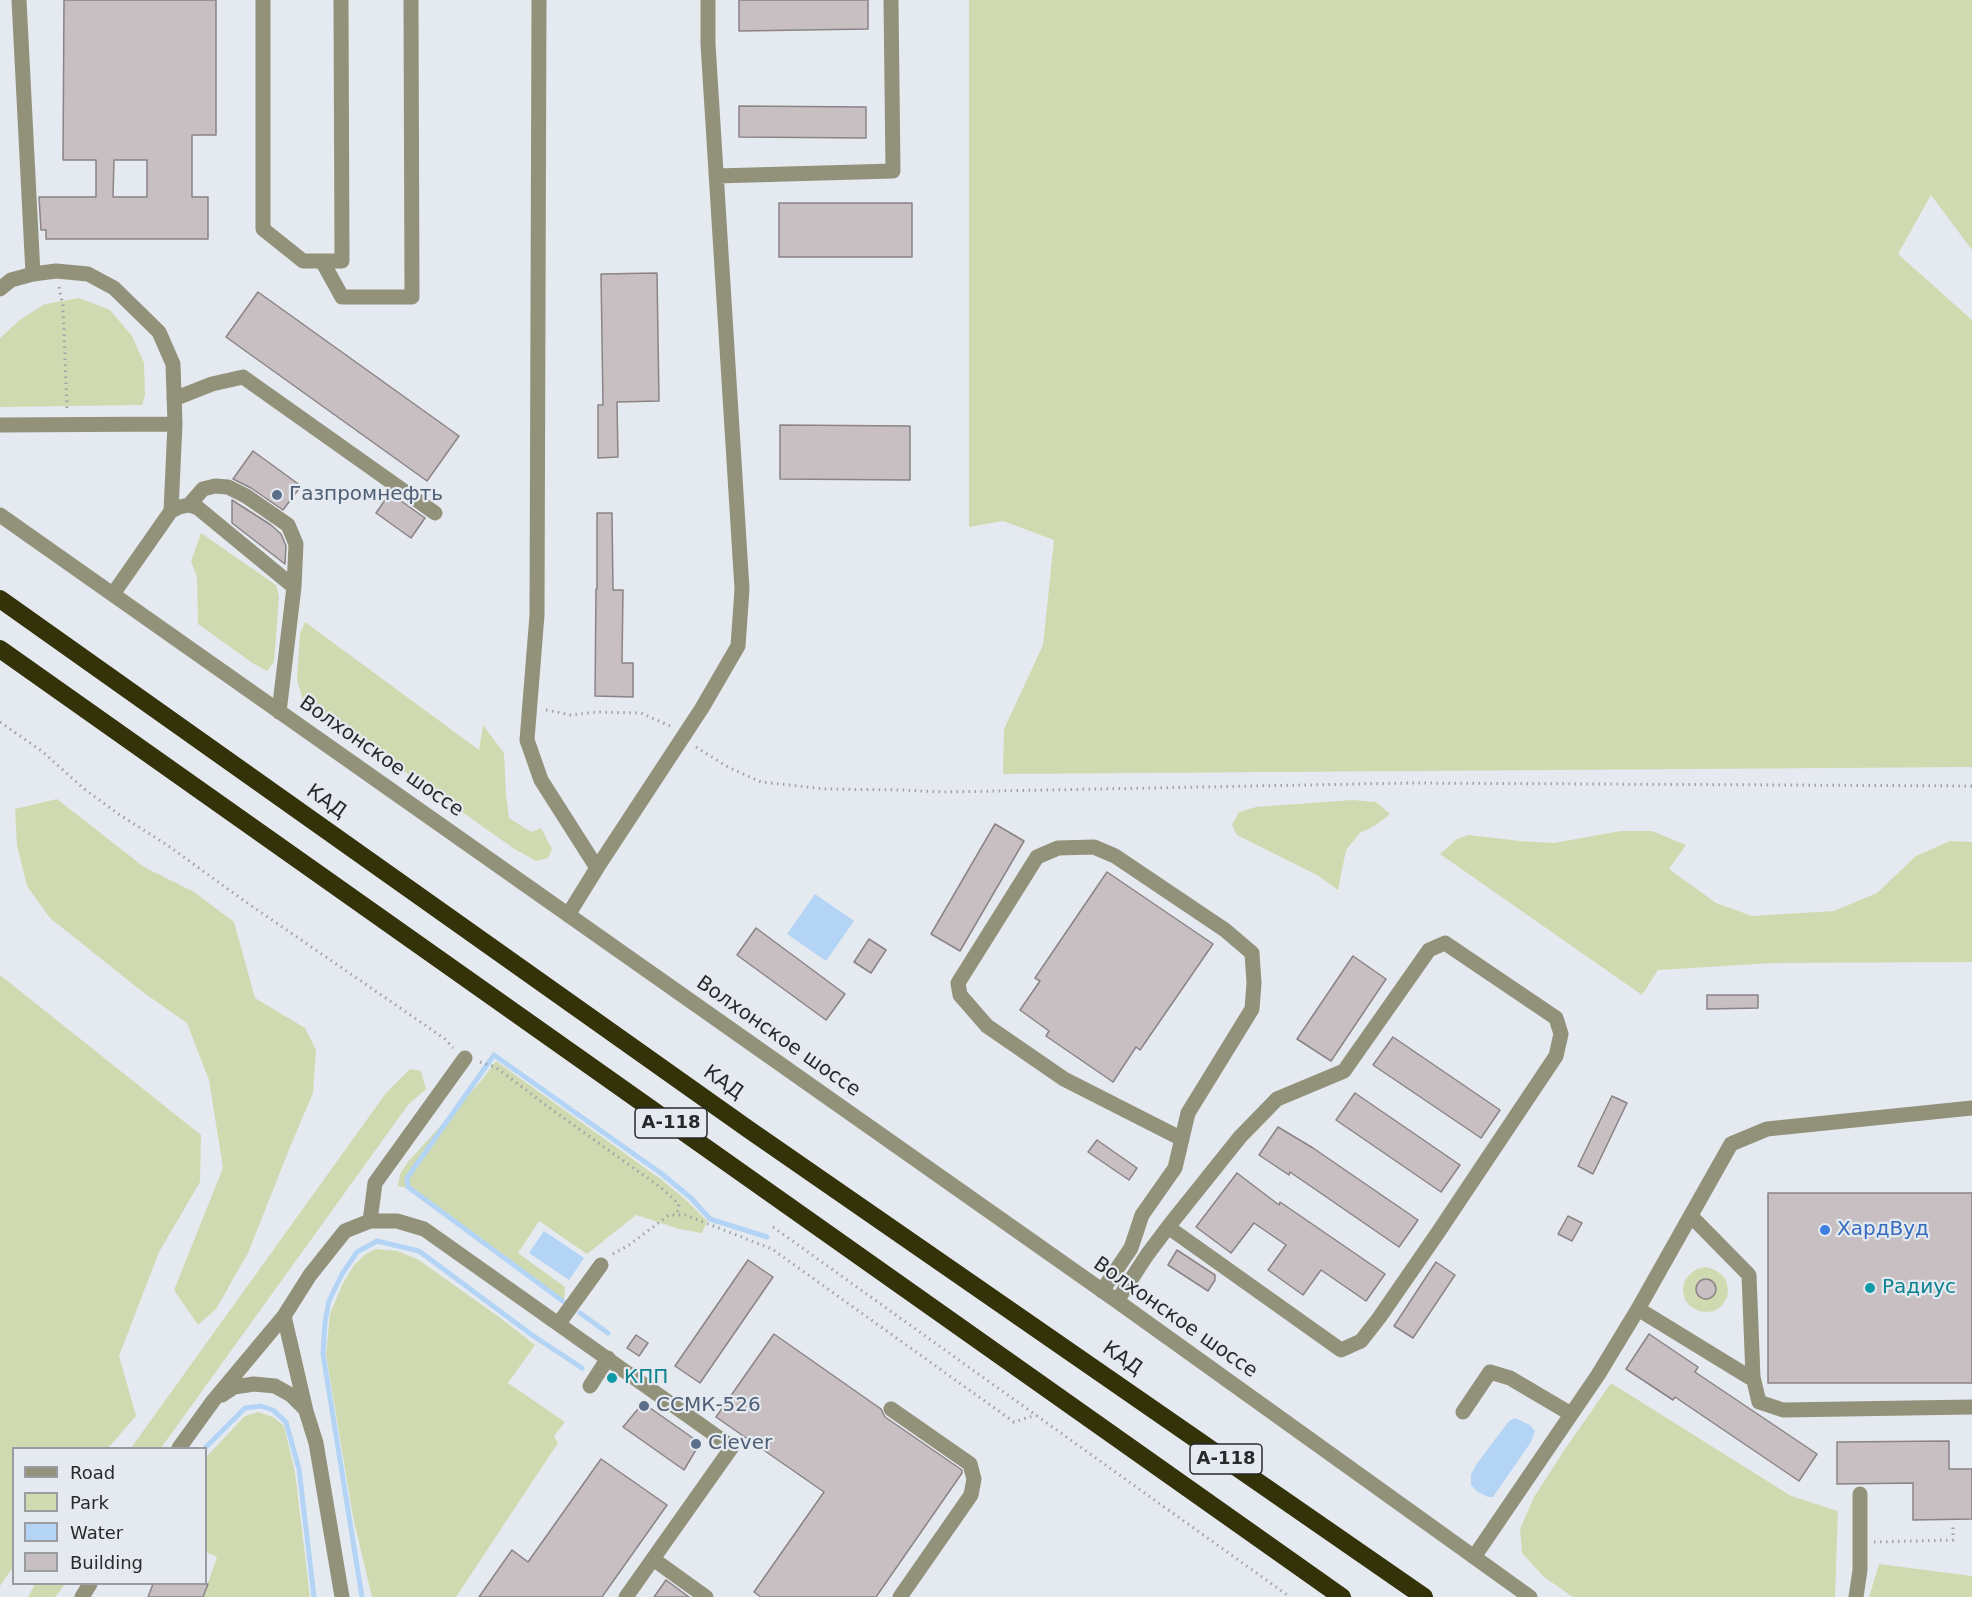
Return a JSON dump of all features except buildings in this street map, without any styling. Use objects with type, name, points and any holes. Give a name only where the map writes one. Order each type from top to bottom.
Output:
[{"type":"highway","name":"КАД","points":[[0,599],[748,1129],[1424,1597]]},
{"type":"highway","name":"А-118","points":[[0,649],[1342,1597]]},
{"type":"street","points":[[20,0],[33,274]]},
{"type":"street","points":[[262,0],[262,230],[303,261],[342,261],[341,0]]},
{"type":"street","points":[[322,261],[342,297],[412,297],[411,0]]},
{"type":"street","points":[[538,0],[537,615],[527,740],[541,780],[597,868]]},
{"type":"street","points":[[568,915],[702,708],[738,646],[742,589],[708,45],[708,0]]},
{"type":"street","points":[[716,176],[893,171],[891,0]]},
{"type":"street","points":[[0,289],[11,280],[33,274],[56,271],[88,274],[114,288],[159,332],[173,363],[175,424],[171,511]]},
{"type":"street","points":[[174,399],[212,384],[243,377],[435,513]]},
{"type":"street","points":[[0,425],[175,424]]},
{"type":"street","points":[[189,505],[203,489],[215,486],[228,487],[246,496],[288,525],[296,544],[294,587],[279,712]]},
{"type":"street","points":[[113,594],[171,511],[189,505],[198,508],[294,587]]},
{"type":"street","name":"Волхонское шоссе","points":[[0,515],[1117,1301],[1530,1597]]},
{"type":"street","points":[[1102,1291],[1131,1248],[1142,1215],[1175,1168],[1182,1139],[1188,1113],[1252,1009],[1254,983],[1252,953],[1225,930],[1115,856],[1094,846],[1058,848],[1037,857],[958,983],[960,995],[987,1026],[1064,1078],[1182,1139]]},
{"type":"street","points":[[1117,1301],[1168,1227],[1240,1137],[1277,1099],[1344,1071],[1429,950],[1445,943],[1556,1018],[1561,1034],[1556,1056],[1431,1243],[1361,1341],[1341,1350],[1168,1227]]},
{"type":"street","points":[[370,1221],[375,1183],[465,1058]]},
{"type":"street","points":[[1473,1557],[1598,1375],[1731,1144],[1767,1129],[1972,1108]]},
{"type":"street","points":[[1691,1216],[1749,1275],[1753,1377],[1759,1402],[1783,1410],[1972,1407]]},
{"type":"street","points":[[180,1447],[213,1401],[284,1316],[310,1275],[345,1231],[370,1221],[397,1221],[424,1229],[732,1447],[626,1597]]},
{"type":"street","points":[[559,1323],[601,1265]]},
{"type":"street","points":[[1638,1309],[1749,1377],[1753,1377]]},
{"type":"street","points":[[284,1316],[306,1411],[316,1443],[342,1597]]},
{"type":"street","points":[[590,1386],[608,1358]]},
{"type":"street","points":[[1463,1412],[1490,1372],[1510,1378],[1571,1414]]},
{"type":"street","points":[[213,1401],[234,1387],[254,1384],[275,1386],[291,1395],[306,1411]]},
{"type":"street","points":[[891,1409],[970,1464],[974,1479],[971,1495],[900,1597]]},
{"type":"street","points":[[1856,1597],[1860,1570],[1860,1494]]},
{"type":"street","points":[[653,1559],[706,1597]]},
{"type":"path","points":[[63,306],[67,411]]},
{"type":"path","points":[[529,711],[549,710],[571,715],[597,712],[641,713],[684,734],[728,767],[761,782],[826,789],[944,792],[1409,783],[1972,786]]},
{"type":"path","points":[[0,722],[43,752],[82,788],[445,1039],[455,1051],[465,1058],[495,1067],[645,1176],[679,1204],[677,1214]]},
{"type":"path","points":[[601,1265],[669,1215],[685,1215],[772,1249],[1014,1422],[1036,1415]]},
{"type":"path","points":[[773,1227],[1290,1597]]},
{"type":"path","points":[[1861,1543],[1953,1540],[1953,1526]]},
{"type":"green space","points":[[969,0],[1972,0],[1972,250],[1931,195],[1898,254],[1972,320],[1972,767],[1003,774],[1004,729],[1043,645],[1054,540],[1003,521],[969,527]]},
{"type":"green space","points":[[79,298],[110,310],[132,336],[144,363],[145,395],[142,405],[0,407],[0,338],[21,319],[45,304]]},
{"type":"green space","points":[[201,533],[276,585],[279,597],[274,662],[267,671],[198,624],[197,577],[191,561]]},
{"type":"green space","points":[[305,622],[479,750],[483,725],[504,753],[509,818],[531,832],[541,828],[552,849],[548,858],[536,861],[513,848],[303,700],[297,680],[300,634]]},
{"type":"green space","points":[[57,799],[144,867],[194,892],[234,922],[255,998],[305,1028],[316,1050],[313,1093],[248,1253],[216,1309],[198,1325],[174,1290],[223,1168],[209,1080],[187,1023],[144,993],[50,918],[27,886],[17,846],[15,809]]},
{"type":"green space","points":[[1352,800],[1376,802],[1390,814],[1376,825],[1360,833],[1346,850],[1338,890],[1319,876],[1237,835],[1232,825],[1239,812],[1256,807]]},
{"type":"green space","points":[[1621,831],[1652,831],[1686,845],[1669,869],[1716,903],[1752,916],[1834,911],[1877,893],[1916,856],[1950,841],[1972,842],[1972,962],[1774,963],[1658,970],[1642,995],[1440,854],[1457,839],[1469,835],[1554,843]]},
{"type":"green space","points":[[0,975],[201,1135],[200,1182],[159,1252],[119,1356],[136,1416],[109,1447],[12,1447],[12,1568],[0,1586]]},
{"type":"green space","points":[[496,1061],[662,1180],[686,1200],[707,1221],[702,1233],[679,1229],[636,1215],[587,1254],[539,1221],[518,1253],[565,1287],[564,1300],[407,1188],[398,1186],[400,1174],[407,1163],[481,1081]]},
{"type":"green space","points":[[410,1069],[421,1071],[426,1089],[408,1105],[162,1447],[132,1447],[386,1093]]},
{"type":"green space","points":[[376,1249],[398,1251],[419,1260],[535,1345],[508,1383],[565,1422],[554,1436],[558,1443],[456,1597],[372,1597],[353,1517],[326,1354],[330,1314],[342,1285],[354,1265],[366,1254]]},
{"type":"green space","points":[[1706,1267],[1713,1269],[1726,1280],[1727,1297],[1722,1306],[1714,1311],[1699,1311],[1685,1300],[1684,1282],[1697,1269]],"holes":[[[1706,1278],[1713,1281],[1717,1289],[1713,1296],[1705,1299],[1699,1296],[1696,1289],[1698,1282]]]},
{"type":"green space","points":[[1611,1383],[1791,1496],[1838,1511],[1835,1597],[1573,1597],[1544,1577],[1522,1553],[1520,1529],[1534,1497]]},
{"type":"green space","points":[[258,1412],[273,1417],[284,1426],[295,1472],[310,1597],[203,1597],[217,1557],[207,1552],[207,1456],[245,1416]]},
{"type":"green space","points":[[1879,1564],[1972,1576],[1972,1597],[1869,1597]]},
{"type":"green space","points":[[34,1585],[64,1585],[55,1597],[28,1597]]},
{"type":"water","points":[[815,894],[854,921],[826,961],[787,934]]},
{"type":"water","points":[[544,1231],[584,1258],[569,1280],[529,1253]]},
{"type":"water","points":[[1515,1418],[1530,1425],[1535,1431],[1531,1442],[1493,1497],[1488,1497],[1471,1485],[1471,1474],[1509,1421]]},
{"type":"waterway","points":[[564,1302],[408,1187],[407,1178],[494,1055],[662,1174],[691,1198],[710,1219],[767,1237]]},
{"type":"waterway","points":[[362,1597],[323,1354],[329,1301],[342,1274],[357,1252],[377,1241],[419,1251],[532,1335],[582,1368]]},
{"type":"waterway","points":[[580,1313],[608,1333]]},
{"type":"waterway","points":[[206,1447],[245,1408],[261,1406],[273,1410],[286,1422],[299,1469],[314,1597]]},
{"type":"place","name":"Газпромнефть","points":[[277,495]]},
{"type":"place","name":"ХардВуд","points":[[1825,1230]]},
{"type":"place","name":"Радиус","points":[[1870,1288]]},
{"type":"place","name":"КПП","points":[[612,1378]]},
{"type":"place","name":"ССМК-526","points":[[644,1406]]},
{"type":"place","name":"Clever","points":[[696,1444]]}]
